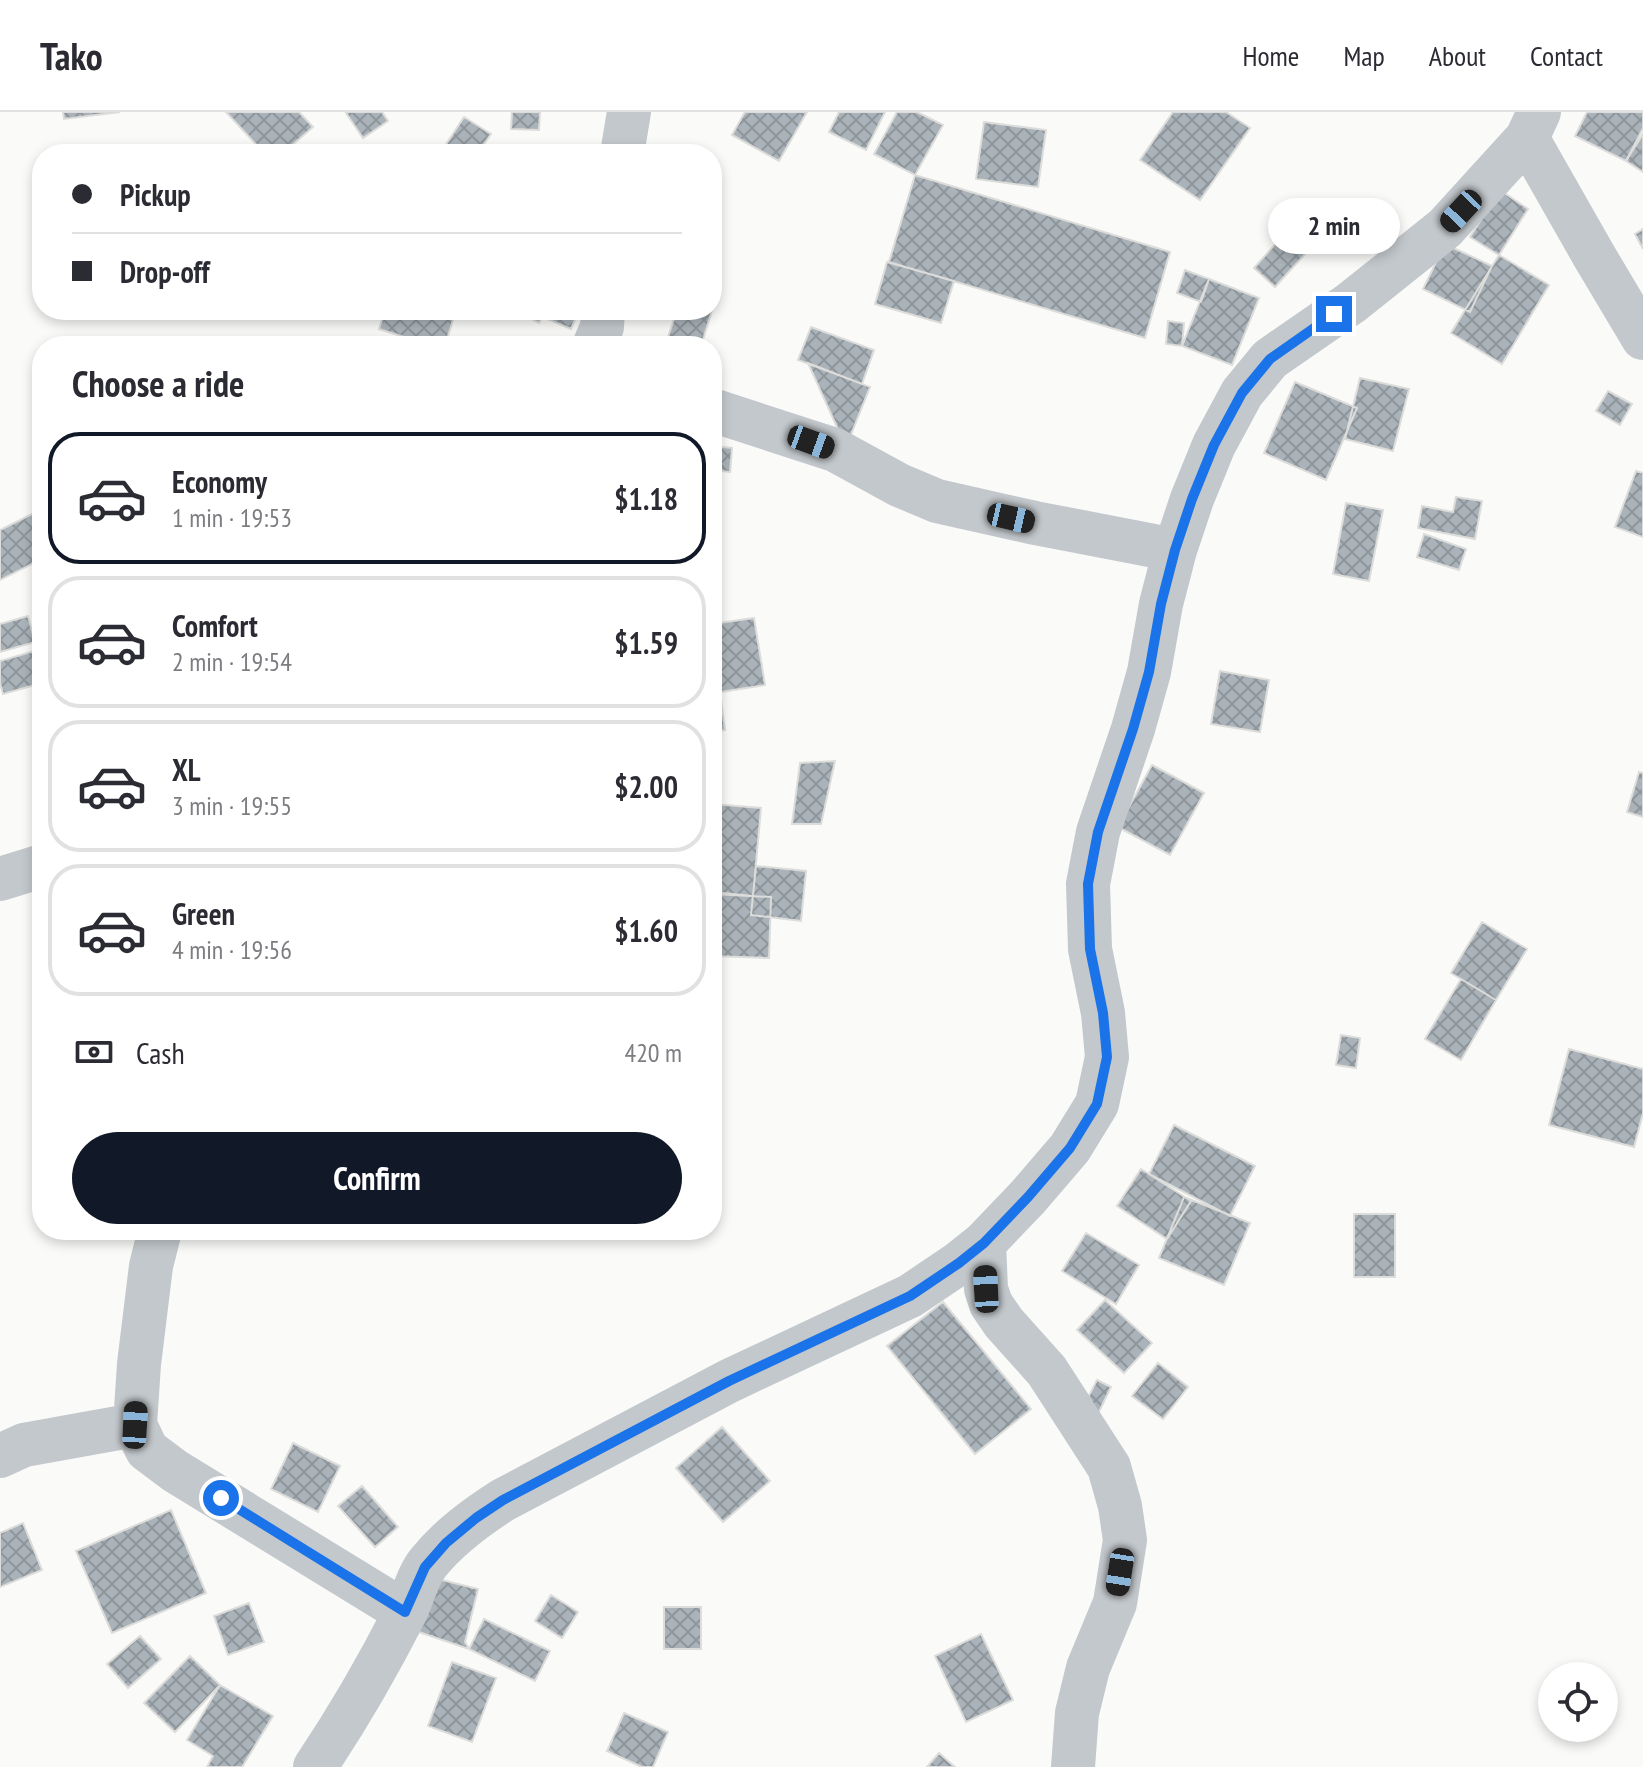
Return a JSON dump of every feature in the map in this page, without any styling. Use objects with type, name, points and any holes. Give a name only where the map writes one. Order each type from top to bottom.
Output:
[{"type":"street","points":[[624,144],[629,112]]},
{"type":"street","points":[[315,1767],[405,1612],[425,1567],[446,1543],[503,1500],[729,1381],[910,1296],[984,1243],[1062,1158],[1097,1104],[1107,1057],[1103,1013],[1090,949],[1088,884],[1098,832],[1133,729],[1149,672],[1161,604],[1192,499],[1214,445],[1242,393],[1270,359],[1402,265],[1445,228],[1529,121],[1600,267],[1643,338]]},
{"type":"street","points":[[722,413],[835,450],[899,485],[937,501],[1175,550]]},
{"type":"street","points":[[0,879],[32,869]]},
{"type":"street","points":[[158,1240],[151,1266],[139,1364],[135,1425],[147,1450],[175,1471],[405,1612]]},
{"type":"street","points":[[984,1243],[986,1289],[991,1304],[1047,1371],[1109,1467],[1120,1506],[1125,1540],[1115,1603],[1088,1668],[1077,1713],[1073,1767]]},
{"type":"street","points":[[0,1456],[24,1445],[135,1425]]},
{"type":"building","points":[[63,112],[120,112],[64,119]]},
{"type":"building","points":[[226,112],[299,112],[313,127],[293,144],[256,144]]},
{"type":"building","points":[[348,112],[382,112],[388,121],[363,138]]},
{"type":"building","points":[[512,112],[540,112],[539,130],[511,129]]},
{"type":"building","points":[[745,112],[807,112],[779,161],[732,135]]},
{"type":"building","points":[[839,112],[885,112],[866,150],[829,132]]},
{"type":"building","points":[[897,112],[917,112],[943,125],[915,175],[874,154]]},
{"type":"building","points":[[1173,112],[1226,112],[1250,128],[1200,200],[1140,160]]},
{"type":"building","points":[[1587,112],[1643,112],[1643,128],[1626,161],[1575,136]]},
{"type":"building","points":[[464,117],[491,134],[484,144],[446,144]]},
{"type":"building","points":[[984,122],[1046,130],[1038,187],[976,179]]},
{"type":"building","points":[[1643,134],[1643,172],[1626,161]]},
{"type":"building","points":[[915,175],[1170,252],[1145,338],[889,262]]},
{"type":"building","points":[[1500,190],[1528,209],[1499,255],[1470,237]]},
{"type":"building","points":[[1294,223],[1316,242],[1275,287],[1254,268]]},
{"type":"building","points":[[1643,229],[1643,249],[1635,234]]},
{"type":"building","points":[[1445,244],[1492,266],[1470,312],[1423,289]]},
{"type":"building","points":[[1499,255],[1549,285],[1502,364],[1451,333]]},
{"type":"building","points":[[887,262],[954,281],[941,323],[875,304]]},
{"type":"building","points":[[1185,270],[1209,279],[1201,302],[1177,293]]},
{"type":"building","points":[[1209,279],[1259,298],[1232,365],[1182,346]]},
{"type":"building","points":[[382,320],[453,320],[448,336],[401,336],[379,329]]},
{"type":"building","points":[[549,320],[575,320],[571,329]]},
{"type":"building","points":[[674,320],[709,320],[704,336],[668,336]]},
{"type":"building","points":[[1168,321],[1184,323],[1182,346],[1166,344]]},
{"type":"building","points":[[811,327],[874,350],[862,384],[798,360]]},
{"type":"building","points":[[808,363],[870,387],[846,447]]},
{"type":"building","points":[[1360,378],[1409,389],[1393,451],[1345,439]]},
{"type":"building","points":[[1295,382],[1357,408],[1326,480],[1264,453]]},
{"type":"building","points":[[1608,391],[1632,404],[1620,425],[1596,411]]},
{"type":"building","points":[[722,447],[732,448],[730,472],[722,471]]},
{"type":"building","points":[[1636,471],[1643,473],[1643,537],[1615,527]]},
{"type":"building","points":[[1456,497],[1482,501],[1475,539],[1418,528],[1422,506],[1453,512]]},
{"type":"building","points":[[1346,503],[1383,510],[1369,581],[1333,574]]},
{"type":"building","points":[[32,514],[32,564],[0,580],[0,530]]},
{"type":"building","points":[[1424,534],[1466,549],[1459,570],[1417,557]]},
{"type":"building","points":[[28,616],[32,643],[0,652],[0,624]]},
{"type":"building","points":[[754,618],[765,685],[722,692],[722,623]]},
{"type":"building","points":[[32,652],[32,686],[3,694],[0,661]]},
{"type":"building","points":[[1220,671],[1269,680],[1260,732],[1211,724]]},
{"type":"building","points":[[835,761],[821,824],[792,824],[800,763]]},
{"type":"building","points":[[1152,765],[1204,793],[1170,855],[1118,827]]},
{"type":"building","points":[[1639,772],[1643,773],[1643,817],[1627,812]]},
{"type":"building","points":[[722,805],[761,808],[753,896],[722,893]]},
{"type":"building","points":[[756,866],[806,871],[801,921],[751,915]]},
{"type":"building","points":[[722,895],[771,897],[769,958],[722,956]]},
{"type":"building","points":[[1482,922],[1527,949],[1496,1000],[1451,973]]},
{"type":"building","points":[[1461,979],[1496,1000],[1461,1060],[1425,1039]]},
{"type":"building","points":[[1341,1035],[1360,1038],[1356,1068],[1336,1065]]},
{"type":"building","points":[[1569,1049],[1643,1069],[1643,1113],[1634,1147],[1549,1125]]},
{"type":"building","points":[[1174,1125],[1255,1166],[1230,1216],[1149,1174]]},
{"type":"building","points":[[1141,1169],[1191,1201],[1167,1239],[1117,1206]]},
{"type":"building","points":[[1184,1197],[1250,1223],[1224,1285],[1159,1258]]},
{"type":"building","points":[[1354,1214],[1395,1214],[1395,1277],[1354,1277]]},
{"type":"building","points":[[1086,1233],[1139,1265],[1116,1304],[1062,1271]]},
{"type":"building","points":[[1105,1300],[1152,1343],[1124,1373],[1077,1330]]},
{"type":"building","points":[[943,1302],[1031,1409],[975,1454],[887,1346]]},
{"type":"building","points":[[1158,1363],[1188,1387],[1163,1419],[1132,1396]]},
{"type":"building","points":[[1097,1380],[1111,1387],[1096,1418],[1081,1411]]},
{"type":"building","points":[[722,1427],[770,1481],[723,1522],[676,1468]]},
{"type":"building","points":[[293,1443],[340,1466],[318,1512],[271,1489]]},
{"type":"building","points":[[362,1486],[398,1527],[375,1547],[338,1506]]},
{"type":"building","points":[[171,1510],[206,1593],[112,1633],[76,1551]]},
{"type":"building","points":[[23,1523],[42,1570],[0,1587],[0,1533]]},
{"type":"building","points":[[426,1576],[478,1589],[465,1642],[469,1649],[413,1630]]},
{"type":"building","points":[[551,1595],[578,1612],[562,1638],[535,1621]]},
{"type":"building","points":[[249,1603],[264,1642],[228,1655],[214,1616]]},
{"type":"building","points":[[664,1607],[701,1607],[701,1649],[664,1649]]},
{"type":"building","points":[[484,1619],[550,1651],[535,1681],[469,1649]]},
{"type":"building","points":[[981,1634],[1013,1700],[966,1722],[935,1656]]},
{"type":"building","points":[[140,1636],[161,1659],[128,1688],[107,1664]]},
{"type":"building","points":[[190,1656],[220,1685],[175,1732],[144,1703]]},
{"type":"building","points":[[452,1662],[496,1678],[472,1742],[428,1726]]},
{"type":"building","points":[[220,1685],[273,1716],[242,1767],[207,1767],[213,1756],[187,1740]]},
{"type":"building","points":[[624,1713],[668,1732],[653,1767],[642,1767],[607,1751]]},
{"type":"building","points":[[939,1753],[955,1767],[927,1767]]},
{"type":"route","points":[[221,1498],[405,1612],[425,1567],[446,1543],[503,1500],[729,1381],[910,1296],[984,1243],[1028,1197],[1070,1148],[1097,1104],[1107,1057],[1103,1013],[1090,949],[1088,884],[1098,832],[1133,729],[1149,672],[1161,604],[1192,499],[1214,445],[1242,393],[1270,359],[1334,314]]}]
